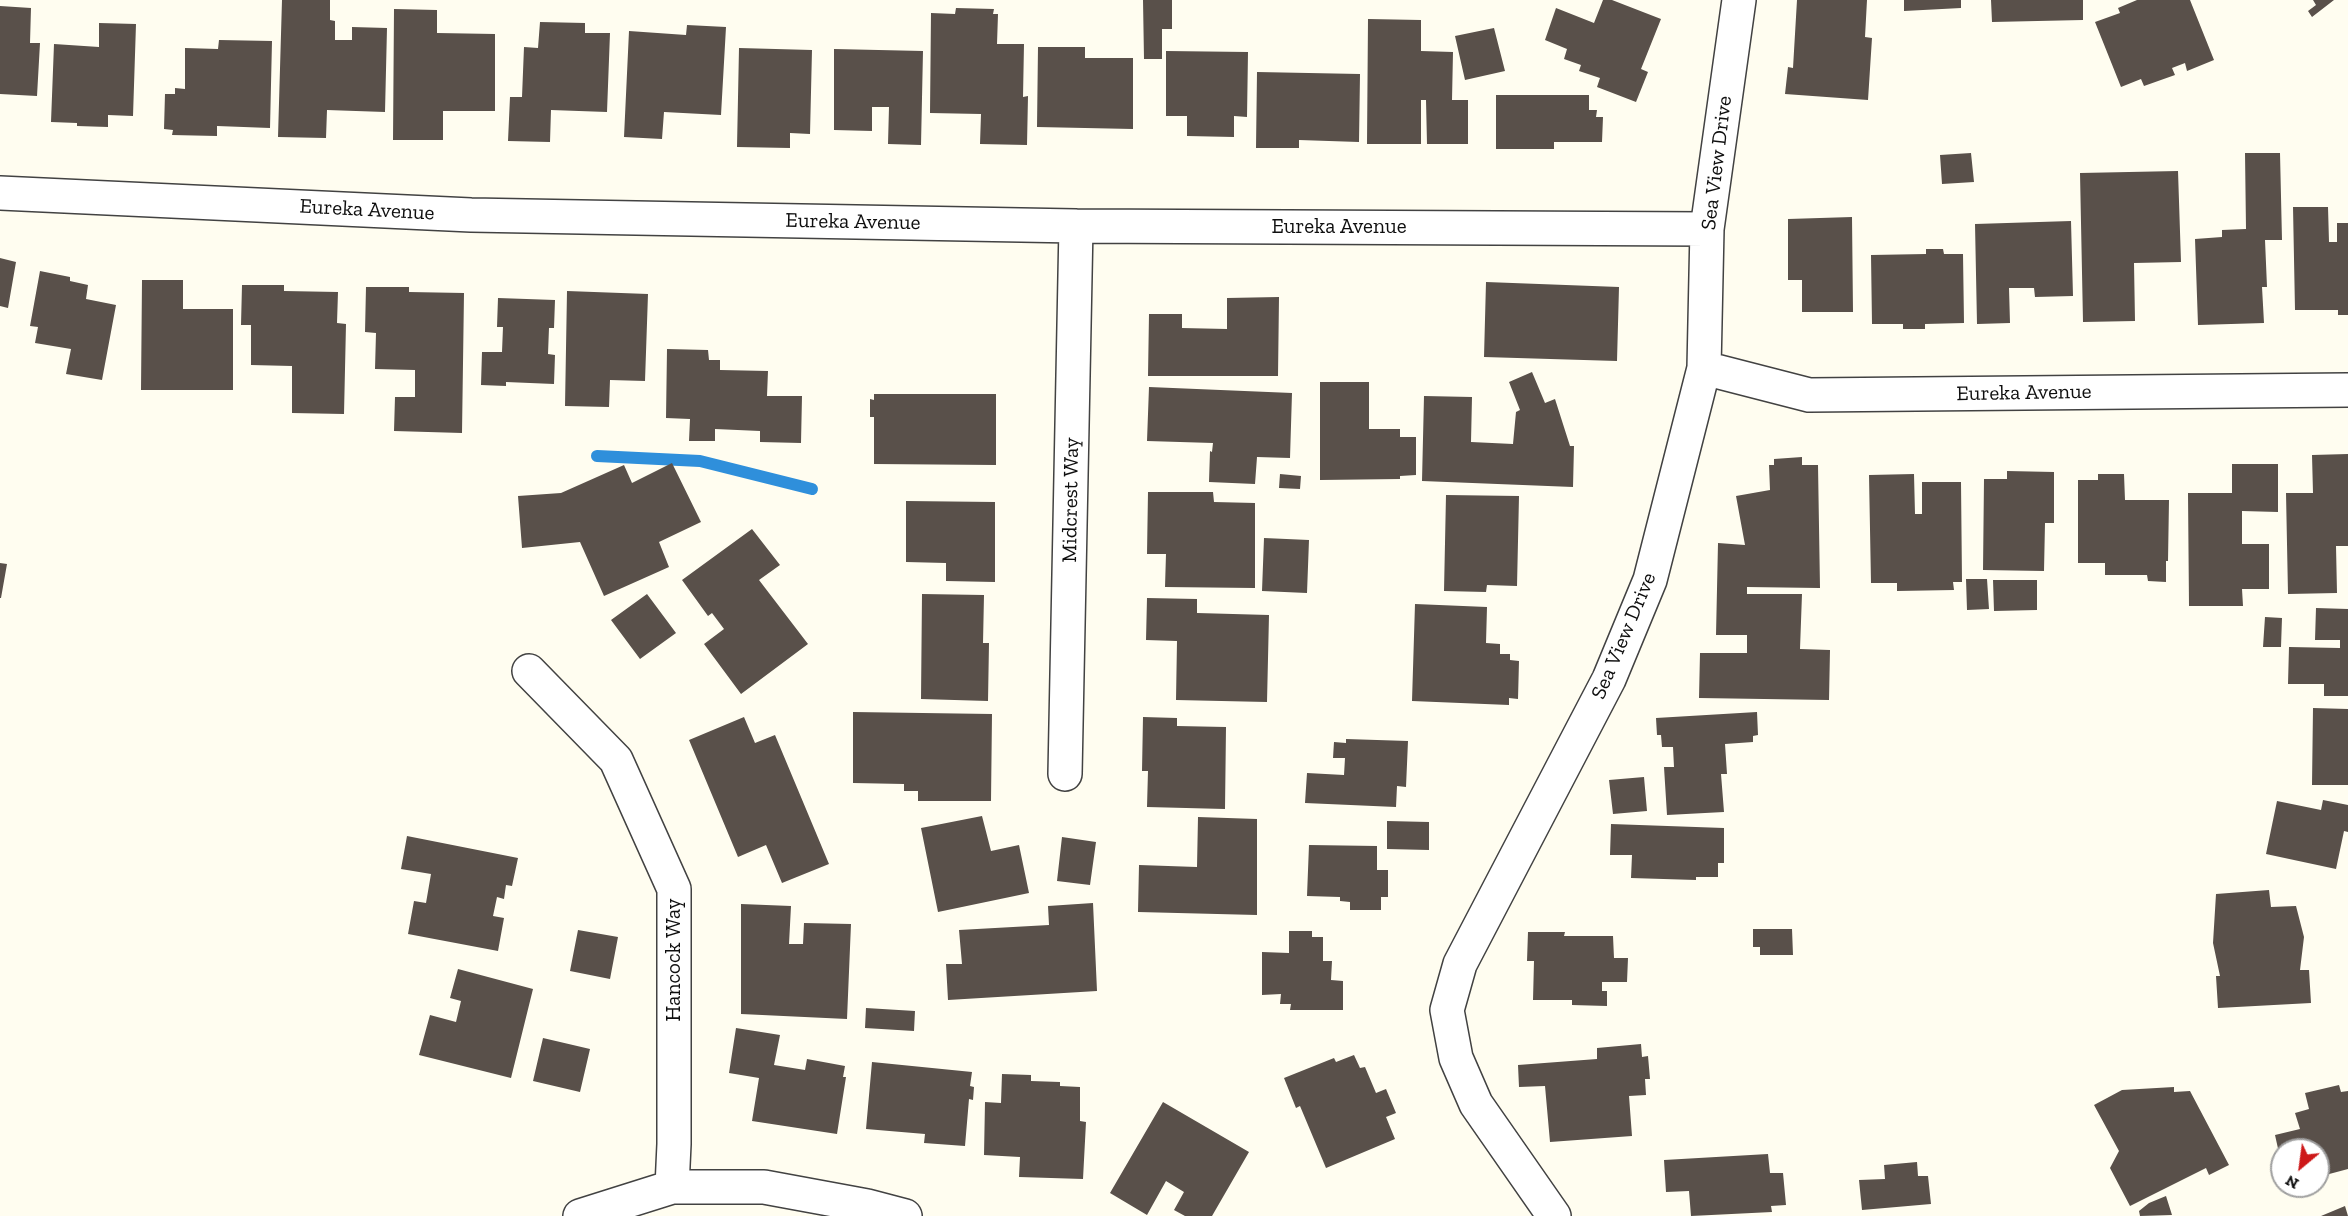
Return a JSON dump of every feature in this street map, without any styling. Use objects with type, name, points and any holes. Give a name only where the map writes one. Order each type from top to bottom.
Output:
[{"type":"street","name":"Sea View Drive","points":[[1554,1216],[1476,1104],[1456,1058],[1448,1010],[1460,964],[1609,679],[1650,580],[1704,368],[1707,229],[1739,0]]},
{"type":"street","name":"Eureka Avenue","points":[[0,193],[471,215],[1076,226],[1707,229]]},
{"type":"street","name":"Midcrest Way","points":[[1065,774],[1076,226]]},
{"type":"street","name":"Eureka Avenue","points":[[1704,368],[1809,395],[2348,390]]},
{"type":"street","name":"Hancock Way","points":[[529,671],[615,760],[674,889],[672,1187]]},
{"type":"street","points":[[580,1216],[672,1187],[764,1187],[867,1206],[905,1216]]},
{"type":"building","points":[[282,0],[330,0],[330,20],[335,21],[335,40],[352,40],[352,27],[387,28],[385,112],[327,110],[326,138],[278,137]]},
{"type":"building","points":[[1143,0],[1172,0],[1172,29],[1162,29],[1162,59],[1144,59]]},
{"type":"building","points":[[1603,0],[1612,0],[1661,19],[1641,69],[1648,72],[1636,102],[1597,87],[1600,78],[1579,71],[1581,65],[1564,59],[1567,49],[1545,40],[1556,8],[1594,23]]},
{"type":"building","points":[[1797,0],[1867,0],[1865,37],[1872,38],[1868,100],[1785,94],[1788,67],[1793,68]]},
{"type":"building","points":[[1904,0],[1961,0],[1961,8],[1904,11]]},
{"type":"building","points":[[1991,0],[2083,0],[2083,20],[1992,22]]},
{"type":"building","points":[[2137,0],[2190,0],[2214,60],[2187,71],[2185,63],[2172,68],[2175,75],[2144,86],[2141,79],[2121,87],[2095,22],[2120,13],[2118,8]]},
{"type":"building","points":[[2313,0],[2334,0],[2312,17],[2308,11],[2316,5]]},
{"type":"building","points":[[0,6],[31,8],[30,43],[40,43],[37,96],[0,94]]},
{"type":"building","points":[[956,8],[994,9],[993,14],[998,14],[997,44],[1024,44],[1023,97],[1028,96],[1027,145],[980,144],[981,114],[930,113],[931,13],[955,14]]},
{"type":"building","points":[[394,9],[437,10],[437,33],[495,34],[495,111],[443,111],[443,140],[393,140]]},
{"type":"building","points":[[1368,19],[1421,20],[1421,51],[1453,52],[1452,100],[1468,100],[1468,144],[1427,144],[1426,100],[1421,100],[1421,144],[1367,144]]},
{"type":"building","points":[[540,22],[585,23],[585,33],[610,33],[607,112],[551,110],[550,142],[508,141],[510,97],[522,97],[524,47],[538,48]]},
{"type":"building","points":[[99,23],[136,24],[133,116],[108,115],[108,127],[51,122],[54,44],[99,47]]},
{"type":"building","points":[[687,25],[726,27],[721,115],[664,112],[662,139],[624,137],[629,31],[686,35]]},
{"type":"building","points":[[1494,28],[1505,71],[1465,80],[1455,36]]},
{"type":"building","points":[[219,40],[272,41],[270,128],[217,126],[217,136],[172,135],[173,130],[164,129],[165,94],[175,94],[175,88],[185,89],[185,48],[218,49]]},
{"type":"building","points":[[1038,47],[1085,47],[1085,58],[1133,58],[1133,129],[1037,127]]},
{"type":"building","points":[[739,48],[812,50],[810,134],[790,133],[790,148],[737,147]]},
{"type":"building","points":[[834,49],[923,51],[921,145],[888,144],[889,107],[872,107],[872,131],[834,130]]},
{"type":"building","points":[[1166,51],[1248,52],[1247,117],[1234,116],[1234,137],[1187,136],[1187,116],[1166,116]]},
{"type":"building","points":[[1257,72],[1360,74],[1359,142],[1299,140],[1299,148],[1256,148]]},
{"type":"building","points":[[1496,95],[1589,95],[1589,110],[1597,110],[1596,117],[1603,117],[1602,142],[1554,142],[1554,149],[1496,149]]},
{"type":"building","points":[[1971,153],[1974,182],[1942,184],[1940,155]]},
{"type":"building","points":[[2245,153],[2280,153],[2282,240],[2265,240],[2267,287],[2262,287],[2264,323],[2198,325],[2195,239],[2222,237],[2222,230],[2246,229]]},
{"type":"building","points":[[2178,171],[2181,262],[2134,263],[2135,321],[2083,322],[2080,173]]},
{"type":"building","points":[[2293,207],[2328,207],[2329,242],[2337,242],[2337,223],[2348,223],[2348,315],[2338,315],[2338,310],[2295,310]]},
{"type":"building","points":[[1852,217],[1853,312],[1802,312],[1802,280],[1788,280],[1788,219]]},
{"type":"building","points":[[2071,221],[2073,296],[2035,297],[2034,288],[2009,288],[2010,323],[1977,324],[1975,224]]},
{"type":"building","points":[[1926,249],[1943,249],[1944,254],[1963,254],[1964,323],[1925,324],[1925,329],[1903,329],[1903,324],[1872,324],[1871,255],[1926,254]]},
{"type":"building","points":[[0,258],[16,262],[8,308],[0,306]]},
{"type":"building","points":[[40,271],[70,277],[70,281],[88,285],[86,299],[116,305],[102,380],[66,374],[71,349],[35,343],[38,327],[30,326]]},
{"type":"building","points":[[142,280],[183,280],[183,309],[233,309],[233,390],[141,390]]},
{"type":"building","points":[[1486,282],[1619,287],[1617,361],[1484,357]]},
{"type":"building","points":[[242,285],[284,285],[284,291],[338,292],[337,323],[346,324],[344,414],[292,413],[292,366],[251,365],[251,325],[241,325]]},
{"type":"building","points":[[366,287],[409,287],[409,292],[464,293],[462,433],[394,431],[395,397],[415,397],[415,370],[375,369],[376,333],[365,332]]},
{"type":"building","points":[[567,291],[648,294],[645,381],[610,380],[609,407],[565,406]]},
{"type":"building","points":[[1279,297],[1278,376],[1148,376],[1149,314],[1182,314],[1182,328],[1227,329],[1227,298]]},
{"type":"building","points":[[498,298],[555,300],[554,328],[549,328],[548,354],[555,355],[554,384],[506,382],[506,386],[481,385],[482,352],[502,352],[503,327],[497,327]]},
{"type":"building","points":[[667,349],[708,350],[709,360],[720,360],[720,370],[768,371],[767,396],[802,396],[801,443],[760,442],[760,431],[715,429],[715,441],[689,441],[690,419],[666,418]]},
{"type":"building","points":[[1532,372],[1545,403],[1555,399],[1570,446],[1574,446],[1573,487],[1422,481],[1424,396],[1472,397],[1471,442],[1513,444],[1516,412],[1520,410],[1509,382]]},
{"type":"building","points":[[1320,382],[1369,382],[1369,429],[1400,429],[1400,437],[1416,437],[1416,475],[1400,476],[1400,479],[1320,480]]},
{"type":"building","points":[[1149,387],[1292,393],[1290,458],[1257,457],[1255,484],[1209,482],[1210,451],[1212,452],[1213,443],[1147,441]]},
{"type":"building","points":[[874,394],[996,394],[996,465],[874,464],[874,417],[870,417],[870,399],[874,400]]},
{"type":"building","points":[[2348,454],[2348,546],[2336,546],[2337,593],[2288,594],[2286,493],[2313,493],[2312,455]]},
{"type":"building","points":[[1802,457],[1802,465],[1818,465],[1820,588],[1747,587],[1747,594],[1802,594],[1800,649],[1830,650],[1829,700],[1699,698],[1700,653],[1747,653],[1747,635],[1716,635],[1718,543],[1745,545],[1736,496],[1770,490],[1769,465],[1774,465],[1774,459]]},
{"type":"building","points":[[672,463],[701,522],[659,542],[669,567],[604,596],[580,542],[522,548],[518,496],[561,493],[624,465],[632,483]]},
{"type":"building","points":[[2232,464],[2278,464],[2278,512],[2242,511],[2242,544],[2269,544],[2269,589],[2242,589],[2243,606],[2189,606],[2188,493],[2232,493]]},
{"type":"building","points":[[2007,471],[2054,472],[2054,523],[2045,523],[2044,571],[1983,570],[1984,479],[2007,479]]},
{"type":"building","points":[[1280,474],[1301,476],[1300,489],[1279,488]]},
{"type":"building","points":[[1914,474],[1915,514],[1922,514],[1922,482],[1961,482],[1962,582],[1953,582],[1954,590],[1897,591],[1897,583],[1871,583],[1869,475]]},
{"type":"building","points":[[2098,474],[2124,474],[2125,500],[2169,500],[2166,582],[2148,581],[2147,575],[2105,575],[2105,563],[2078,563],[2078,480],[2098,480]]},
{"type":"building","points":[[1148,492],[1213,492],[1214,502],[1255,503],[1255,588],[1165,587],[1166,554],[1147,554]]},
{"type":"building","points":[[1446,495],[1519,496],[1517,586],[1487,585],[1486,592],[1444,591]]},
{"type":"building","points":[[906,501],[995,502],[995,582],[946,581],[946,563],[906,562]]},
{"type":"building","points":[[752,529],[780,565],[759,580],[808,644],[741,694],[704,644],[724,629],[712,613],[708,616],[682,580]]},
{"type":"building","points":[[1264,538],[1309,540],[1307,593],[1262,591]]},
{"type":"building","points":[[0,563],[7,564],[1,598],[0,598]]},
{"type":"building","points":[[1966,579],[1987,579],[1989,609],[1967,610]]},
{"type":"building","points":[[1993,580],[2037,580],[2037,610],[1994,611]]},
{"type":"building","points":[[647,594],[676,633],[640,659],[611,620]]},
{"type":"building","points":[[922,594],[984,595],[983,643],[989,643],[988,701],[921,699]]},
{"type":"building","points":[[1147,598],[1197,599],[1197,613],[1269,615],[1267,702],[1176,700],[1177,641],[1146,640]]},
{"type":"building","points":[[1415,604],[1487,607],[1486,643],[1500,644],[1500,654],[1510,654],[1510,660],[1519,661],[1518,699],[1509,698],[1509,705],[1412,701]]},
{"type":"building","points":[[2316,608],[2348,609],[2348,696],[2324,696],[2324,684],[2288,684],[2289,647],[2340,648],[2340,640],[2315,640]]},
{"type":"building","points":[[2265,617],[2282,618],[2281,647],[2263,647]]},
{"type":"building","points":[[2313,708],[2348,709],[2348,785],[2312,785]]},
{"type":"building","points":[[853,712],[992,714],[991,801],[918,801],[918,791],[904,791],[904,784],[853,783]]},
{"type":"building","points":[[1757,712],[1758,735],[1753,736],[1753,742],[1725,744],[1727,774],[1721,774],[1724,812],[1667,815],[1664,767],[1674,767],[1673,747],[1662,747],[1661,735],[1657,735],[1656,718]]},
{"type":"building","points":[[744,717],[755,743],[775,735],[829,864],[782,883],[766,845],[738,857],[689,740]]},
{"type":"building","points":[[1143,717],[1177,718],[1177,726],[1226,727],[1225,809],[1147,807],[1148,771],[1142,771]]},
{"type":"building","points":[[1346,739],[1408,741],[1406,787],[1397,786],[1396,807],[1305,803],[1307,773],[1344,775],[1345,758],[1333,758],[1334,742],[1346,743]]},
{"type":"building","points":[[1644,777],[1647,811],[1613,814],[1609,780]]},
{"type":"building","points":[[2323,800],[2348,805],[2348,832],[2344,831],[2336,869],[2266,854],[2277,801],[2321,810]]},
{"type":"building","points":[[982,816],[991,851],[1019,845],[1029,893],[938,912],[921,828]]},
{"type":"building","points":[[1198,817],[1257,819],[1257,915],[1138,912],[1139,865],[1197,867]]},
{"type":"building","points":[[1387,821],[1429,822],[1429,850],[1387,849]]},
{"type":"building","points":[[1611,824],[1724,828],[1724,863],[1718,863],[1718,877],[1696,877],[1696,880],[1631,878],[1632,855],[1610,855]]},
{"type":"building","points":[[407,836],[518,858],[512,886],[506,885],[504,899],[497,897],[493,916],[504,918],[498,951],[408,934],[414,901],[426,903],[431,874],[401,869]]},
{"type":"building","points":[[1062,837],[1096,842],[1090,885],[1057,881]]},
{"type":"building","points":[[1309,845],[1377,846],[1377,870],[1388,870],[1388,897],[1381,897],[1381,910],[1350,910],[1350,902],[1340,901],[1340,897],[1307,896]]},
{"type":"building","points":[[2269,890],[2271,907],[2296,906],[2304,937],[2300,970],[2309,970],[2311,1003],[2218,1008],[2216,976],[2220,976],[2213,943],[2216,894]]},
{"type":"building","points":[[1093,903],[1097,991],[948,1000],[946,964],[962,964],[959,930],[1049,925],[1048,906]]},
{"type":"building","points":[[741,904],[791,906],[789,944],[803,944],[804,923],[851,924],[847,1019],[741,1014]]},
{"type":"building","points":[[1753,929],[1792,929],[1793,955],[1760,955],[1760,947],[1753,947]]},
{"type":"building","points":[[578,930],[618,937],[610,979],[570,971]]},
{"type":"building","points":[[1289,931],[1312,931],[1312,937],[1323,937],[1323,961],[1332,961],[1331,980],[1343,981],[1343,1010],[1290,1010],[1291,1004],[1280,1004],[1281,994],[1262,995],[1262,952],[1289,953]]},
{"type":"building","points":[[1528,932],[1565,932],[1564,936],[1613,936],[1614,958],[1628,958],[1627,982],[1602,982],[1602,991],[1607,991],[1607,1006],[1572,1005],[1572,1000],[1533,1000],[1534,961],[1527,961]]},
{"type":"building","points":[[458,969],[533,989],[511,1078],[419,1055],[430,1015],[456,1022],[461,1001],[450,998]]},
{"type":"building","points":[[866,1008],[915,1011],[914,1031],[865,1028]]},
{"type":"building","points":[[736,1028],[780,1035],[774,1065],[805,1070],[807,1059],[845,1066],[843,1077],[846,1077],[837,1134],[752,1121],[759,1078],[729,1073]]},
{"type":"building","points":[[543,1038],[590,1049],[580,1092],[533,1081]]},
{"type":"building","points":[[1641,1044],[1642,1057],[1648,1056],[1650,1079],[1645,1079],[1646,1095],[1629,1096],[1632,1136],[1550,1142],[1545,1086],[1519,1087],[1518,1065],[1597,1059],[1597,1048]]},
{"type":"building","points":[[1354,1055],[1360,1068],[1365,1067],[1376,1093],[1386,1089],[1396,1113],[1386,1117],[1395,1139],[1326,1168],[1300,1106],[1296,1108],[1284,1078],[1334,1058],[1336,1062]]},
{"type":"building","points":[[872,1062],[972,1072],[970,1086],[974,1087],[973,1100],[969,1099],[965,1146],[924,1143],[925,1134],[866,1129]]},
{"type":"building","points":[[1002,1074],[1031,1075],[1031,1081],[1060,1082],[1060,1086],[1080,1087],[1080,1121],[1086,1122],[1083,1179],[1019,1177],[1020,1157],[984,1155],[985,1102],[1001,1103]]},
{"type":"building","points":[[2339,1085],[2341,1092],[2348,1091],[2348,1169],[2330,1174],[2330,1138],[2276,1138],[2275,1135],[2300,1129],[2295,1113],[2309,1109],[2305,1093]]},
{"type":"building","points":[[2174,1087],[2174,1092],[2190,1091],[2229,1165],[2209,1175],[2206,1168],[2130,1206],[2110,1168],[2119,1151],[2094,1105],[2122,1090]]},
{"type":"building","points":[[1163,1102],[1249,1152],[1212,1216],[1185,1216],[1174,1210],[1184,1192],[1166,1181],[1147,1215],[1110,1193]]},
{"type":"building","points":[[1768,1154],[1770,1173],[1783,1173],[1786,1205],[1771,1206],[1772,1212],[1691,1216],[1689,1191],[1666,1192],[1664,1160]]},
{"type":"building","points":[[1917,1162],[1918,1176],[1928,1176],[1931,1204],[1862,1210],[1859,1180],[1885,1179],[1884,1165]]},
{"type":"building","points":[[2166,1196],[2172,1215],[2140,1216],[2139,1211],[2149,1203]]},
{"type":"building","points":[[2345,1206],[2348,1216],[2321,1216]]},
{"type":"waterway","points":[[597,456],[700,461],[812,489]]}]
